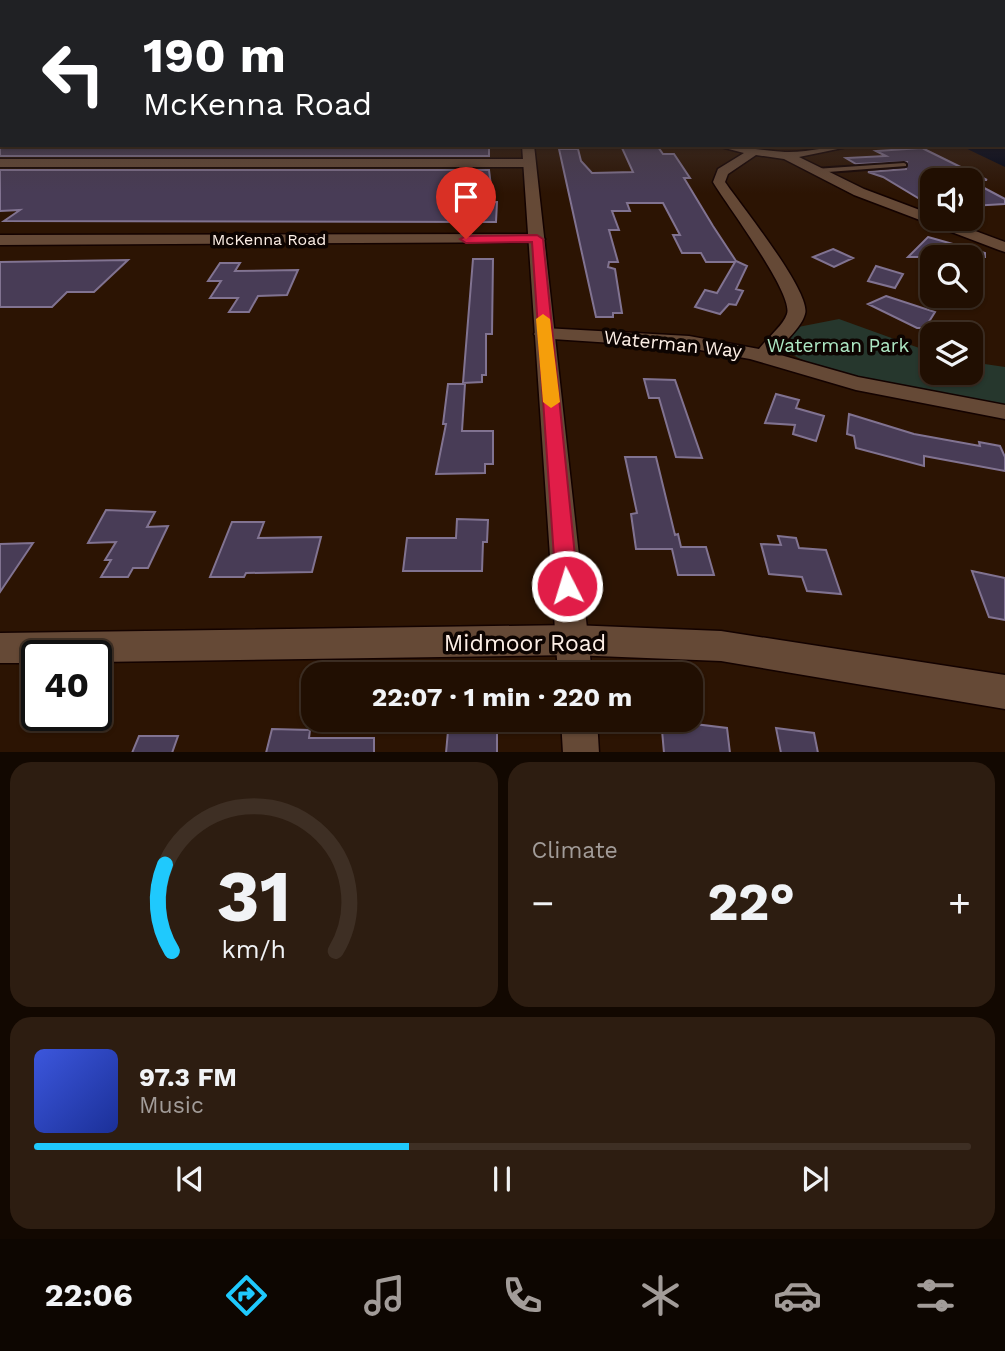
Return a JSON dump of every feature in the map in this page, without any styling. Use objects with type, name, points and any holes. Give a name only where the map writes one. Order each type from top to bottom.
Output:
[{"type":"street","points":[[730,147],[787,156],[840,147]]},
{"type":"street","points":[[754,151],[722,172],[719,182],[787,283],[798,305],[797,315],[771,341],[766,355]]},
{"type":"street","points":[[0,163],[528,154],[574,662]]},
{"type":"street","points":[[787,156],[815,171],[1005,247]]},
{"type":"street","name":"McKenna Road","points":[[0,240],[537,239]]},
{"type":"street","name":"Waterman Way","points":[[544,334],[689,342],[766,355],[856,383],[1005,412]]},
{"type":"street","name":"Midmoor Road","points":[[0,648],[572,640],[721,646],[1005,692]]},
{"type":"street","points":[[580,732],[581,752]]},
{"type":"lane","points":[[815,171],[904,165]]},
{"type":"green space","name":"Waterman Park","points":[[839,319],[920,348],[920,385],[983,385],[983,364],[1005,367],[1005,404],[885,383],[818,366],[794,356],[781,345],[793,328]]},
{"type":"water","points":[[963,147],[1005,147],[1005,167]]},
{"type":"building","points":[[0,147],[489,147],[489,156],[0,156]]},
{"type":"building","points":[[658,147],[663,154],[674,154],[690,178],[684,178],[713,226],[736,261],[747,266],[736,289],[743,291],[736,305],[729,304],[720,314],[695,307],[705,290],[717,293],[735,262],[706,262],[701,253],[682,253],[673,235],[680,235],[663,203],[627,203],[630,211],[612,211],[619,230],[609,230],[618,262],[609,262],[608,267],[615,269],[622,313],[613,313],[613,317],[596,317],[559,149],[578,149],[581,161],[592,173],[633,172],[622,148]]},
{"type":"building","points":[[922,148],[963,168],[920,168],[920,199],[883,177],[868,172],[906,169],[907,162],[856,164],[846,158],[886,156],[876,151]]},
{"type":"building","points":[[0,170],[489,170],[493,202],[497,202],[496,222],[4,221],[20,210],[0,211]]},
{"type":"building","points":[[983,187],[1005,199],[1005,204],[983,205]]},
{"type":"building","points":[[928,237],[956,245],[920,245]]},
{"type":"building","points":[[920,245],[920,257],[908,257]]},
{"type":"building","points":[[833,249],[853,258],[834,267],[813,257]]},
{"type":"building","points":[[473,259],[493,259],[492,334],[486,334],[486,375],[482,375],[482,382],[463,383]]},
{"type":"building","points":[[128,260],[94,292],[67,292],[52,307],[0,307],[0,262]]},
{"type":"building","points":[[220,263],[240,263],[235,271],[298,270],[287,295],[258,296],[249,312],[229,312],[238,298],[210,298],[221,281],[208,281]]},
{"type":"building","points":[[876,266],[903,274],[895,288],[868,281]]},
{"type":"building","points":[[886,296],[935,312],[929,322],[920,322],[920,328],[917,328],[868,304]]},
{"type":"building","points":[[644,379],[675,380],[702,458],[676,457],[659,398],[649,398]]},
{"type":"building","points":[[448,384],[465,384],[462,431],[493,431],[493,464],[485,464],[485,473],[436,474],[446,424],[443,424]]},
{"type":"building","points":[[776,394],[799,400],[796,408],[824,416],[816,441],[793,434],[795,425],[765,423]]},
{"type":"building","points":[[849,414],[914,434],[980,446],[979,442],[1000,446],[1005,457],[1005,471],[924,456],[924,466],[856,448],[854,436],[847,434]]},
{"type":"building","points":[[625,457],[656,457],[675,535],[678,534],[681,547],[706,547],[714,575],[678,575],[672,549],[636,549],[631,514],[637,513]]},
{"type":"building","points":[[106,510],[155,512],[147,527],[168,526],[148,568],[133,568],[128,577],[101,577],[111,560],[105,560],[116,542],[88,543]]},
{"type":"building","points":[[457,519],[488,520],[487,542],[483,542],[482,571],[403,571],[407,538],[456,538]]},
{"type":"building","points":[[232,522],[264,522],[258,538],[321,537],[312,572],[246,573],[244,577],[210,577]]},
{"type":"building","points":[[778,536],[796,538],[799,548],[826,550],[841,594],[807,591],[802,577],[769,574],[761,544],[781,545]]},
{"type":"building","points":[[33,543],[0,592],[0,544]]},
{"type":"building","points":[[972,571],[1005,578],[1005,620],[989,617]]},
{"type":"building","points":[[703,725],[727,728],[730,752],[664,752],[662,732],[703,732]]},
{"type":"building","points":[[776,728],[814,733],[818,752],[781,752]]},
{"type":"building","points":[[272,729],[301,730],[301,732],[310,732],[309,738],[374,738],[374,752],[266,752]]},
{"type":"building","points":[[448,732],[497,732],[497,752],[446,752]]},
{"type":"building","points":[[139,736],[178,736],[172,752],[132,752]]},
{"type":"slow traffic","points":[[543,319],[551,402]]},
{"type":"route","points":[[466,239],[537,239],[567,586]]}]
